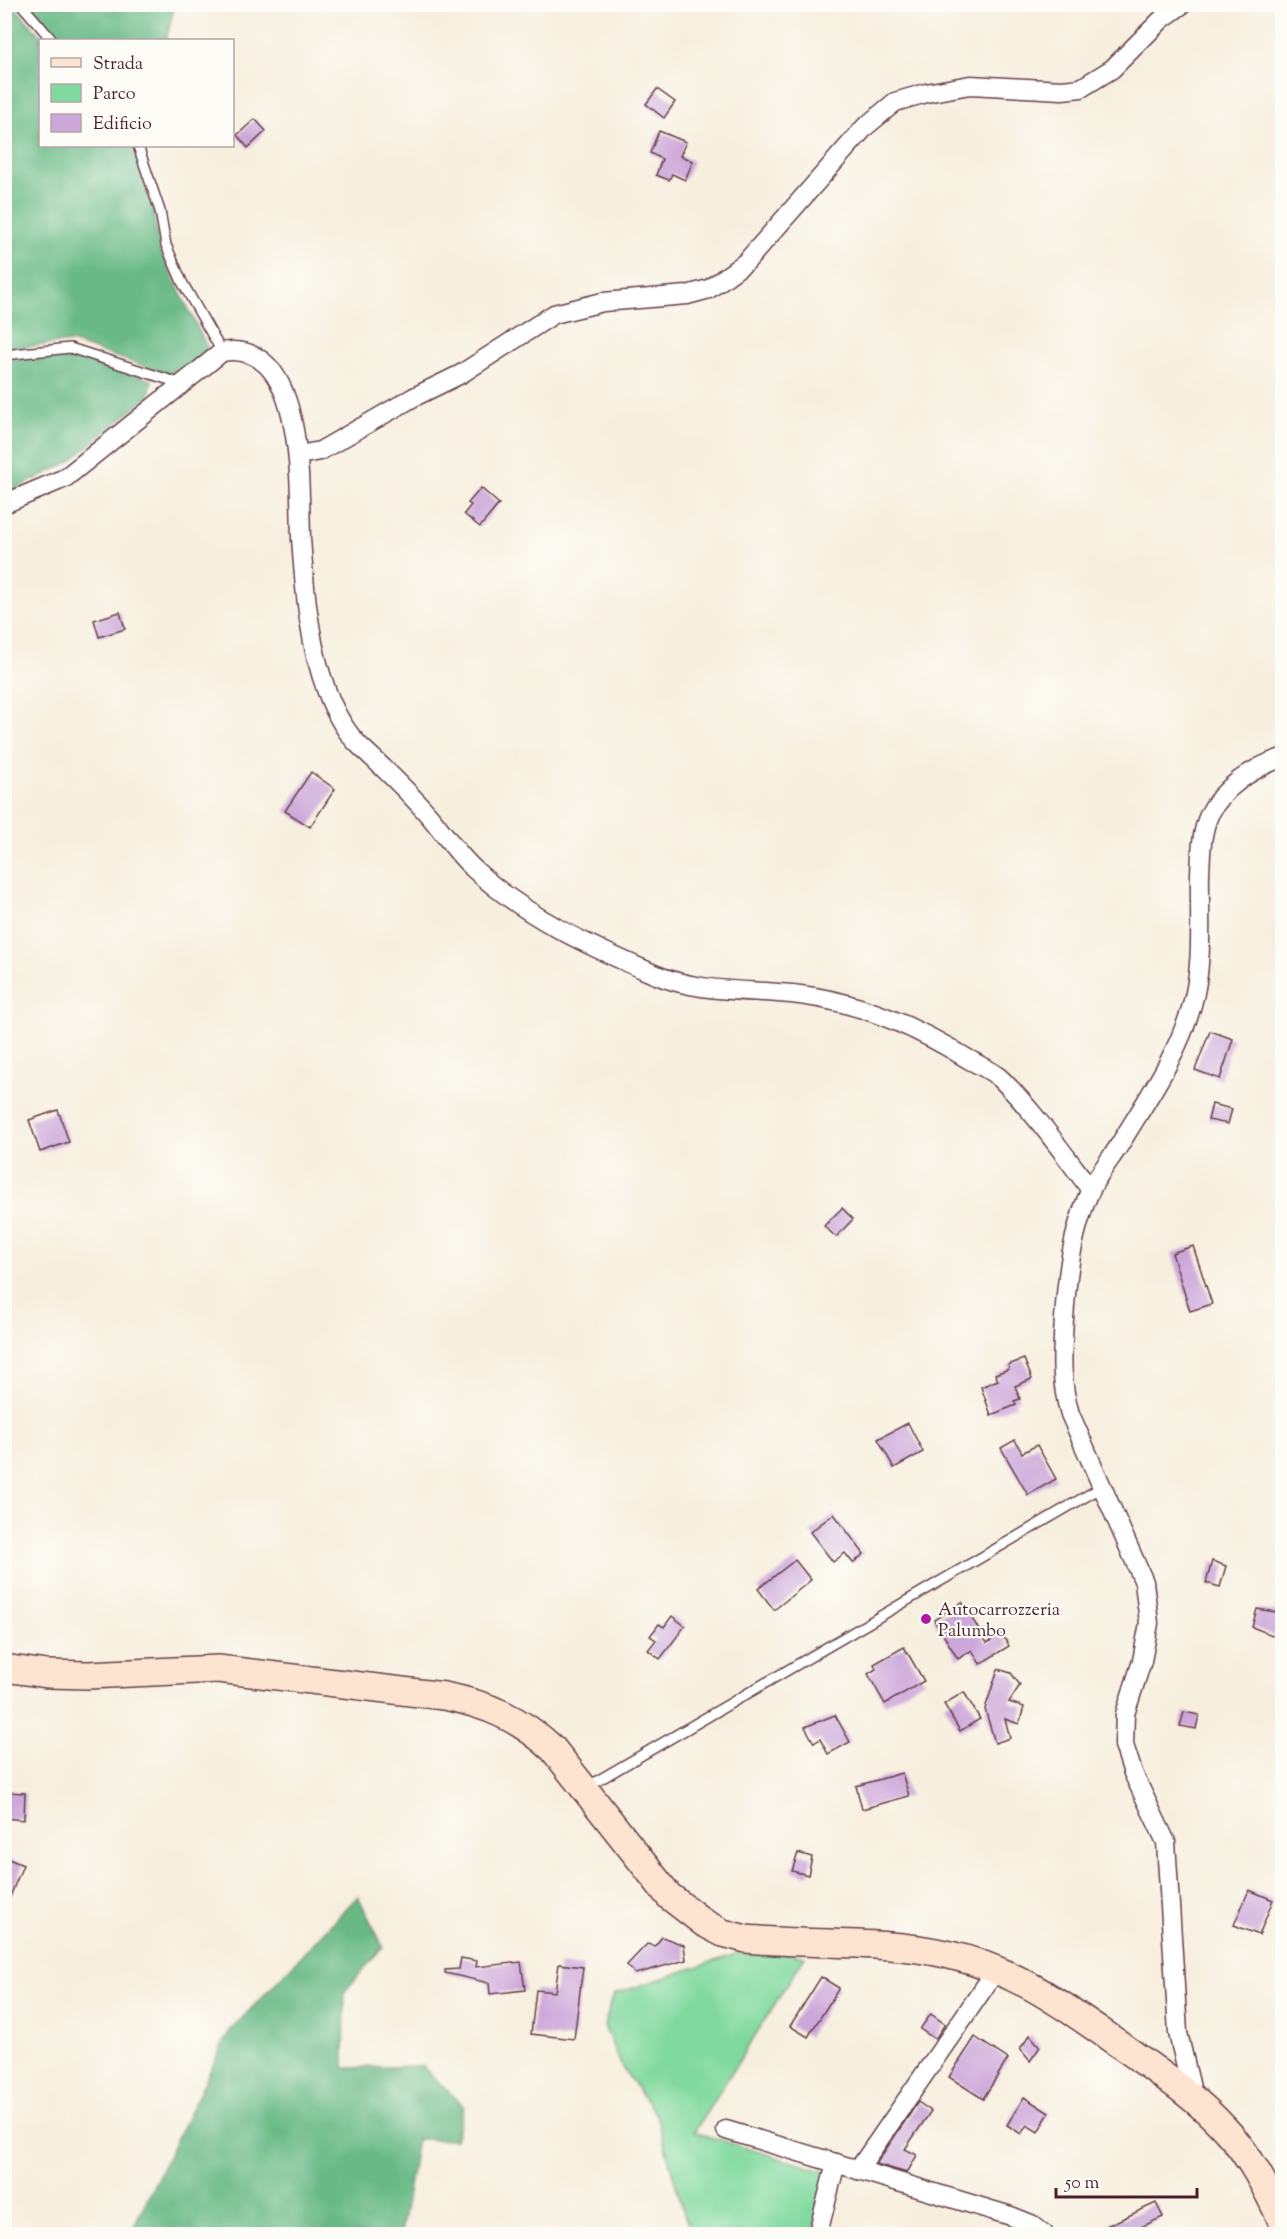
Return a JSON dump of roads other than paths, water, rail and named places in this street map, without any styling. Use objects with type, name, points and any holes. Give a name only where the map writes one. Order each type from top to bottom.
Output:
[{"type":"street","points":[[299,455],[320,451],[414,398],[461,375],[554,314],[603,302],[687,295],[719,283],[746,262],[865,127],[895,102],[926,93],[970,85],[1062,90],[1082,87],[1112,69],[1162,19],[1183,4]]},
{"type":"street","points":[[4,504],[65,478],[222,352],[235,350],[248,353],[261,361],[285,395],[299,455],[301,540],[310,625],[316,654],[337,713],[357,744],[393,776],[474,870],[520,906],[542,919],[658,976],[704,988],[830,999],[864,1010],[942,1043],[1000,1078],[1048,1133],[1091,1190]]},
{"type":"street","points":[[1193,2096],[1178,2033],[1166,1842],[1133,1773],[1124,1745],[1125,1714],[1146,1643],[1148,1600],[1144,1582],[1070,1414],[1061,1373],[1070,1258],[1091,1190],[1161,1079],[1183,1035],[1190,1013],[1198,965],[1202,839],[1208,818],[1216,802],[1230,787],[1253,772],[1282,758]]},
{"type":"street","points":[[4,1668],[47,1674],[88,1675],[218,1669],[444,1695],[473,1701],[497,1710],[535,1733],[585,1788],[669,1896],[696,1918],[723,1933],[746,1939],[909,1949],[945,1954],[997,1970],[1049,1995],[1193,2096],[1227,2130],[1252,2164],[1282,2221]]},
{"type":"street","points":[[858,2170],[997,1970]]},
{"type":"street","points":[[726,2130],[1011,2216],[1031,2224],[1044,2235]]},
{"type":"street","points":[[818,2233],[836,2163]]},
{"type":"lane","points":[[21,4],[51,39]]},
{"type":"lane","points":[[138,147],[160,211],[166,245],[182,282],[222,352]]},
{"type":"lane","points":[[4,355],[70,348],[182,384]]},
{"type":"lane","points":[[585,1788],[1102,1487]]},
{"type":"place","name":"Autocarrozzeria Palumbo","points":[[926,1619]]}]
